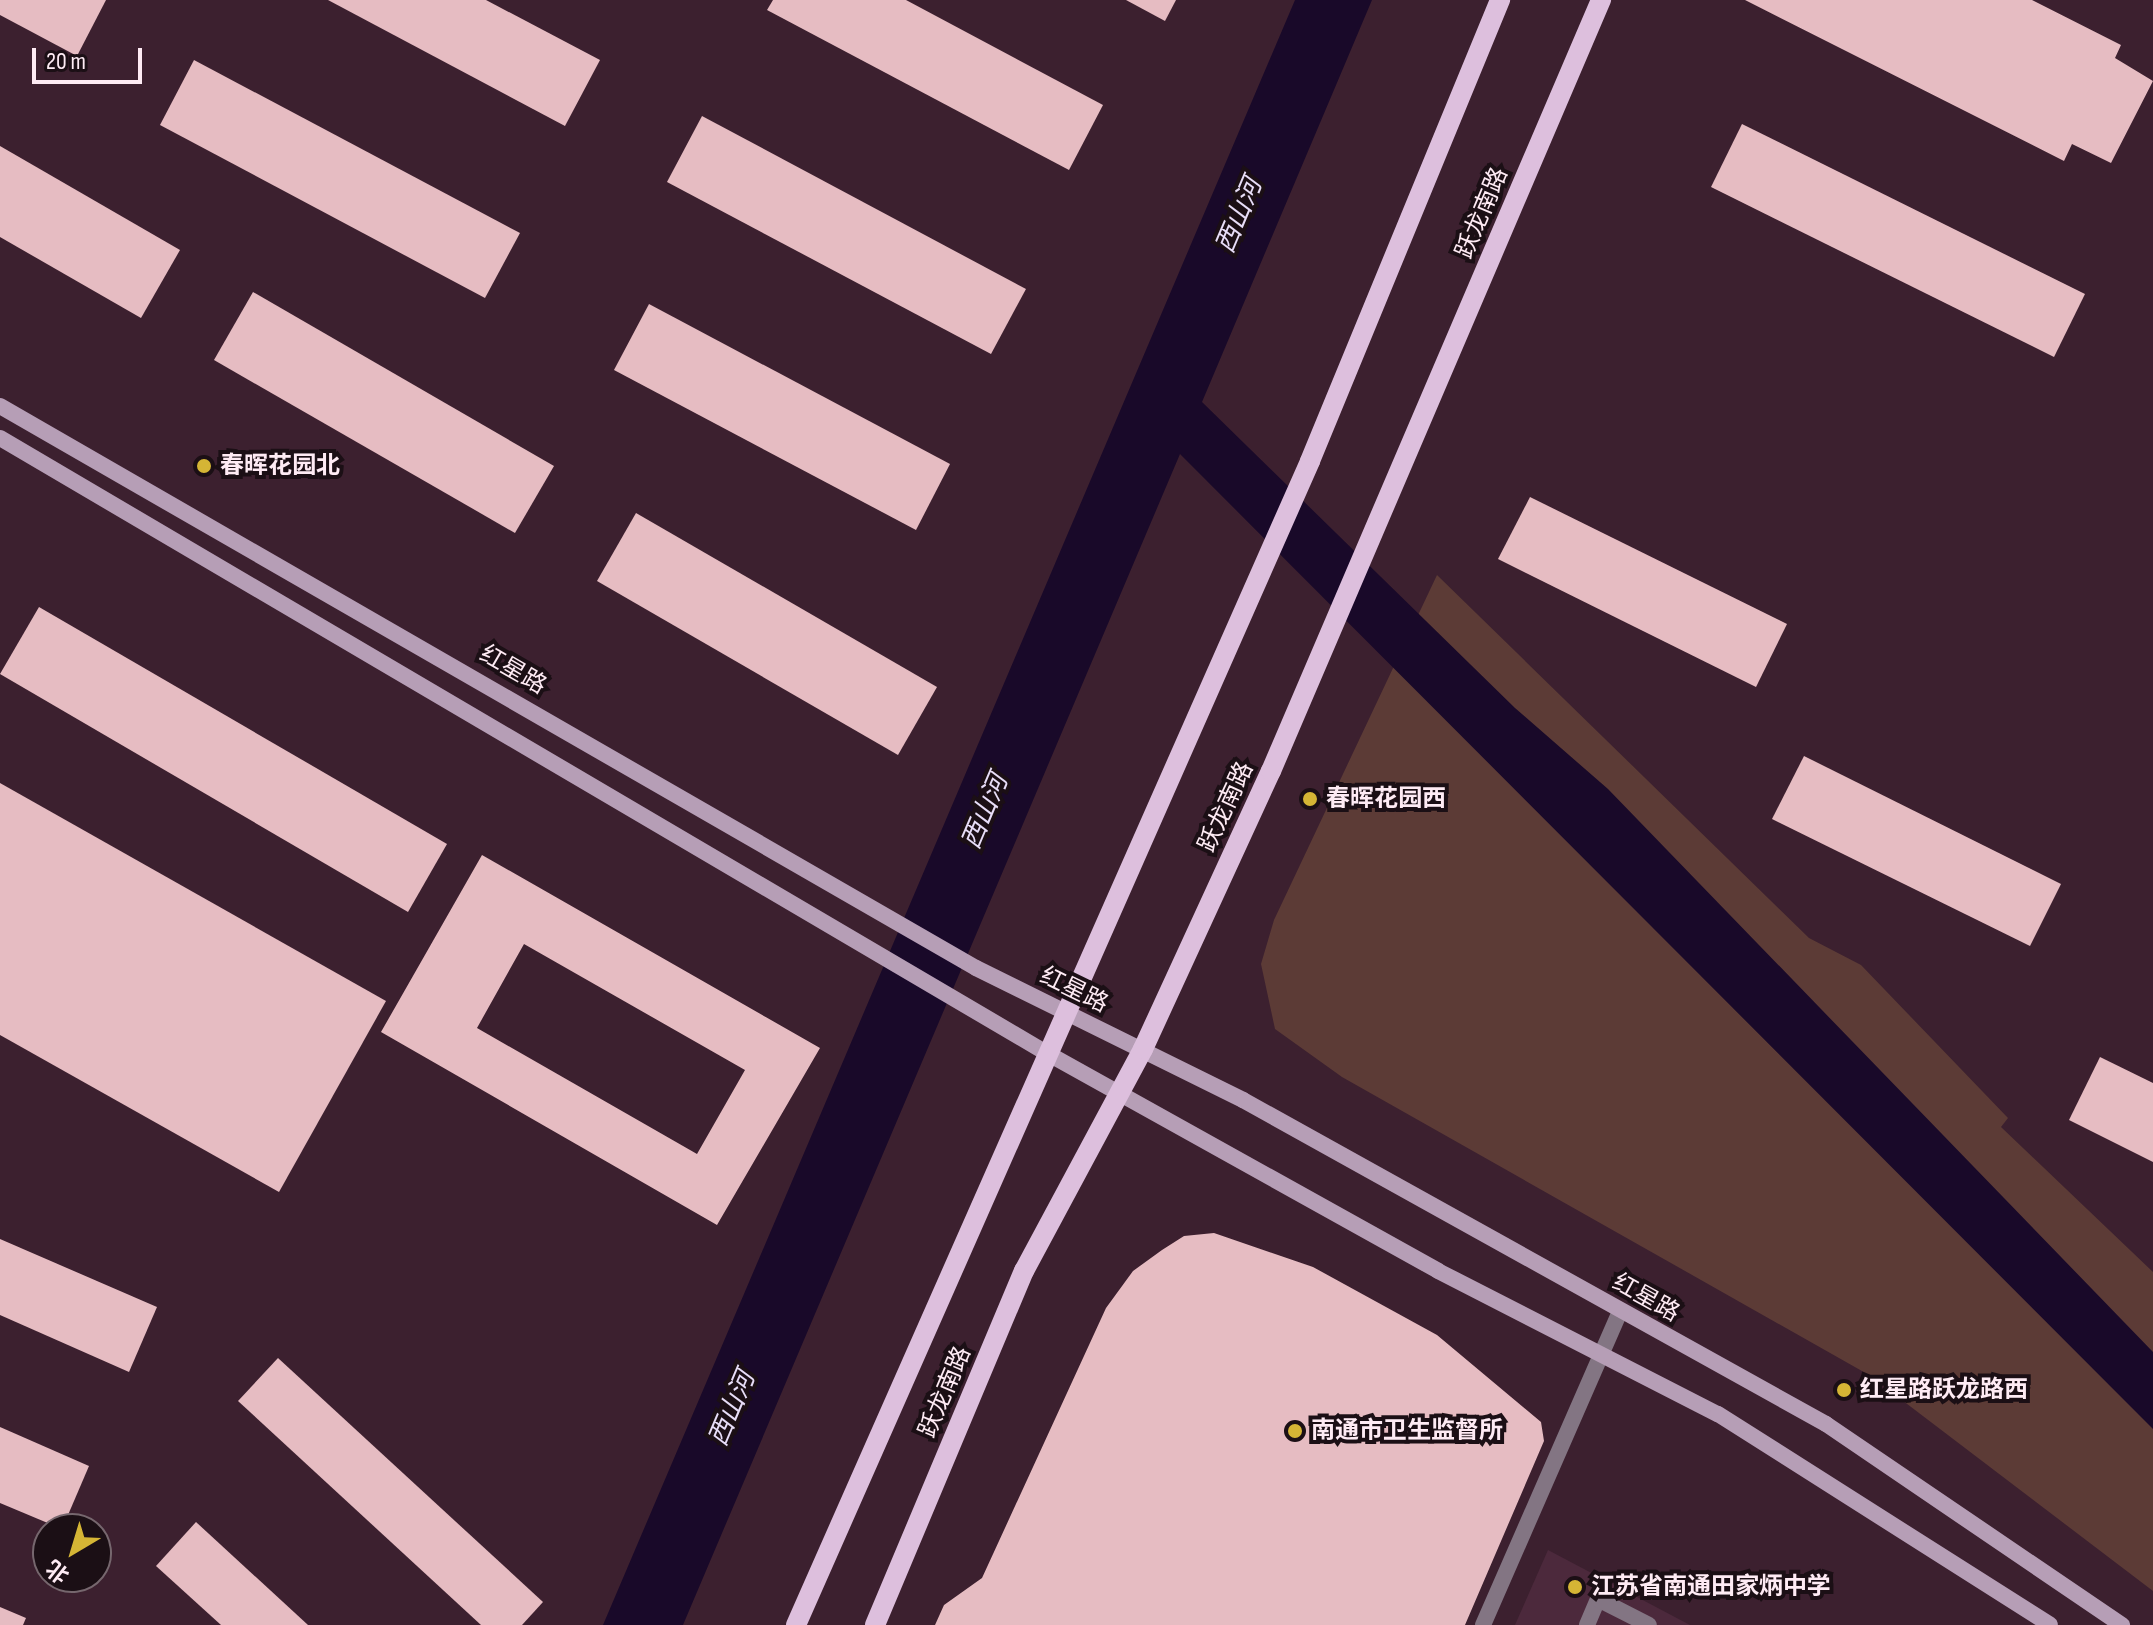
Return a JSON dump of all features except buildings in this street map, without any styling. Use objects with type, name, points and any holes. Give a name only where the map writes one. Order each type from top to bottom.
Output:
[{"type":"main road","name":"跃龙南路","points":[[796,1625],[1045,1052],[1310,461],[1500,0]]},
{"type":"main road","name":"跃龙南路","points":[[875,1625],[1024,1271],[1143,1049],[1377,525],[1601,0]]},
{"type":"main road","name":"红星路","points":[[0,406],[976,968],[1143,1049],[1826,1424],[2122,1625]]},
{"type":"main road","points":[[0,438],[878,949],[1045,1052],[1812,1469],[2050,1625]]},
{"type":"street","points":[[1483,1625],[1620,1311]]},
{"type":"street","points":[[1587,1625],[1598,1599],[1649,1625]]},
{"type":"shaded area","points":[[1437,575],[1809,938],[1861,965],[2008,1118],[2001,1127],[2153,1272],[2153,1591],[1869,1375],[1342,1077],[1275,1029],[1261,964],[1274,920]]},
{"type":"shaded area","name":"江苏省南通田家炳中学","points":[[1548,1550],[1690,1625],[1515,1625]]},
{"type":"water","name":"西山河","points":[[1295,0],[1372,0],[1202,402],[1515,708],[1608,789],[2153,1352],[2153,1429],[1180,454],[683,1625],[603,1625]]},
{"type":"place","name":"春晖花园北","points":[[204,466]]},
{"type":"place","name":"春晖花园西","points":[[1310,799]]},
{"type":"place","name":"红星路跃龙路西","points":[[1844,1390]]},
{"type":"place","name":"南通市卫生监督所","points":[[1295,1431]]},
{"type":"place","name":"江苏省南通田家炳中学","points":[[1575,1587]]}]
